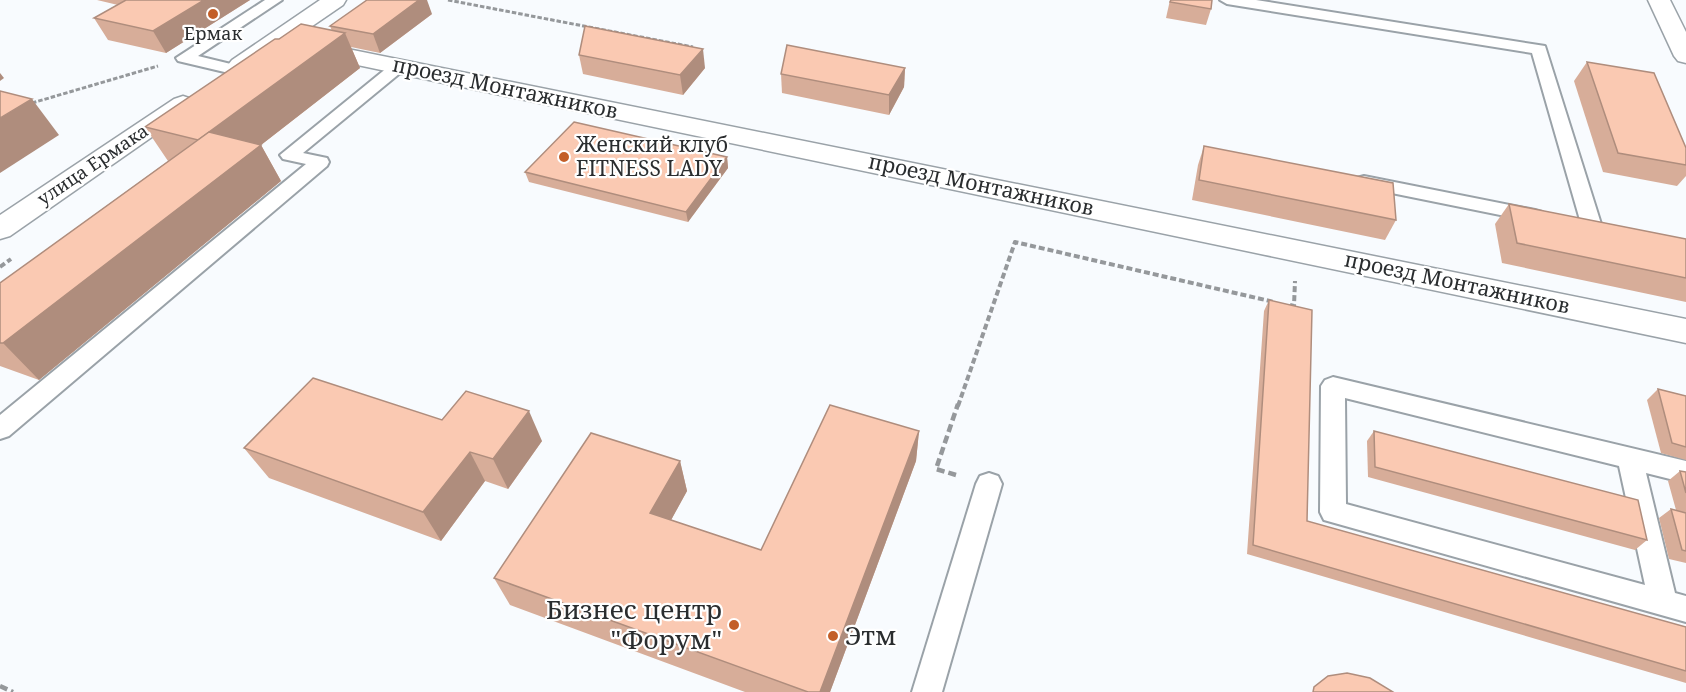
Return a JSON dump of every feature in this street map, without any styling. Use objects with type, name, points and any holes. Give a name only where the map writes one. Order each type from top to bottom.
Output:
[{"type":"street","name":"улица Ермака","points":[[0,229],[335,0]]},
{"type":"street","points":[[1635,0],[1660,2],[1685,51]]},
{"type":"street","name":"проезд Монтажников","points":[[275,41],[1686,331]]},
{"type":"lane","points":[[184,58],[275,0]]},
{"type":"lane","points":[[1227,0],[1361,16],[1539,49],[1592,227]]},
{"type":"lane","points":[[184,58],[233,69]]},
{"type":"lane","points":[[0,429],[320,162],[289,154],[399,66]]},
{"type":"lane","points":[[1348,179],[1615,232]]},
{"type":"lane","points":[[1675,605],[1334,512],[1333,386],[1686,472]]},
{"type":"lane","points":[[1630,458],[1675,605]]},
{"type":"lane","points":[[927,692],[988,484]]},
{"type":"path","points":[[448,0],[693,47]]},
{"type":"path","points":[[470,4],[476,0]]},
{"type":"path","points":[[27,105],[184,58]]},
{"type":"path","points":[[988,484],[936,469],[1015,242],[1294,306],[1296,250]]},
{"type":"path","points":[[0,686],[14,692]]},
{"type":"building","points":[[126,0],[204,0],[153,31],[94,18]]},
{"type":"building","points":[[367,0],[419,0],[373,34],[330,26]]},
{"type":"building","points":[[1171,0],[1212,0],[1211,9],[1170,2]]},
{"type":"building","points":[[301,24],[345,33],[198,140],[145,127],[275,39],[279,39]]},
{"type":"building","points":[[585,26],[703,49],[680,75],[579,55]]},
{"type":"building","points":[[787,45],[905,68],[889,95],[781,74]]},
{"type":"building","points":[[1587,62],[1654,73],[1686,148],[1686,165],[1618,153]]},
{"type":"building","points":[[0,91],[32,99],[0,118]]},
{"type":"building","points":[[574,122],[727,157],[686,212],[525,172]]},
{"type":"building","points":[[209,132],[261,145],[3,343],[0,343],[0,283]]},
{"type":"building","points":[[1204,146],[1393,183],[1396,220],[1199,180]]},
{"type":"building","points":[[1509,204],[1686,239],[1686,278],[1517,243]]},
{"type":"building","points":[[1269,300],[1312,310],[1307,521],[1686,627],[1686,671],[1253,545]]},
{"type":"building","points":[[313,378],[442,420],[466,391],[529,411],[493,459],[470,452],[423,512],[244,448]]},
{"type":"building","points":[[1658,389],[1686,396],[1686,447],[1672,443]]},
{"type":"building","points":[[830,405],[919,431],[820,692],[808,692],[494,578],[591,433],[680,461],[650,513],[761,550]]},
{"type":"building","points":[[1374,431],[1638,500],[1647,540],[1375,467]]},
{"type":"building","points":[[1680,471],[1686,472],[1686,493]]},
{"type":"building","points":[[1671,509],[1686,513],[1686,551],[1682,550]]},
{"type":"building","points":[[1347,673],[1370,678],[1393,692],[1313,692],[1314,687],[1328,676]]},
{"type":"place","name":"Ермак","points":[[213,14]]},
{"type":"place","name":"Женский клуб FITNESS LADY","points":[[564,157]]},
{"type":"place","name":"Бизнес центр \"Форум\"","points":[[734,625]]},
{"type":"place","name":"Этм","points":[[833,636]]}]
